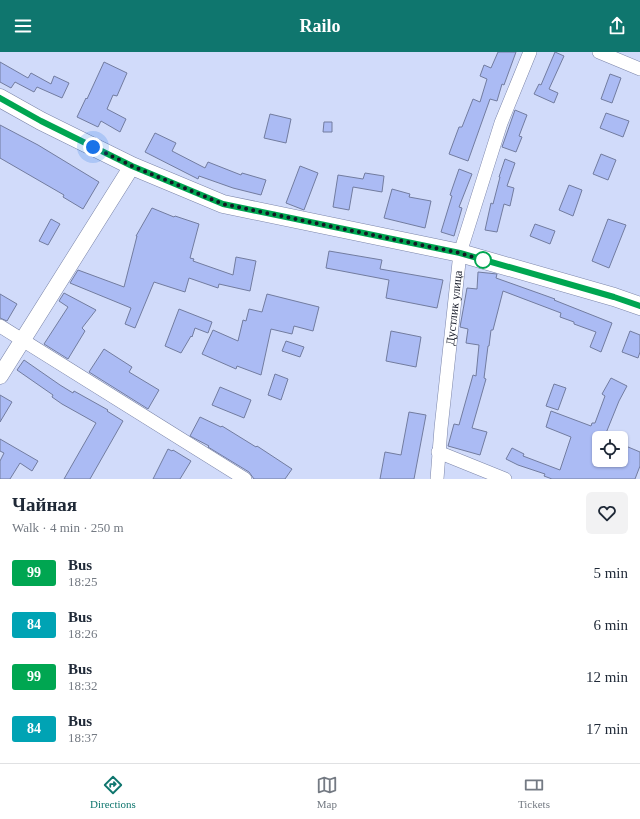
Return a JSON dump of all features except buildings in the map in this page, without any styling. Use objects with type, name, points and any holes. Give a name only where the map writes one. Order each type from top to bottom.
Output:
[{"type":"main road","points":[[0,98],[41,121],[132,166],[223,204],[460,253],[614,297],[640,306]]},
{"type":"street","name":"Дустлик улица","points":[[437,479],[438,452],[460,253],[501,123],[530,52]]},
{"type":"street","points":[[599,52],[640,69]]},
{"type":"street","points":[[0,376],[132,166]]},
{"type":"street","points":[[0,326],[245,479]]},
{"type":"street","points":[[438,452],[505,479]]},
{"type":"bus line","name":"99","points":[[0,98],[41,121],[132,166],[223,204],[460,253],[614,297],[640,306]]},
{"type":"route","points":[[93,147],[132,166],[223,204],[460,253],[483,260]]}]
